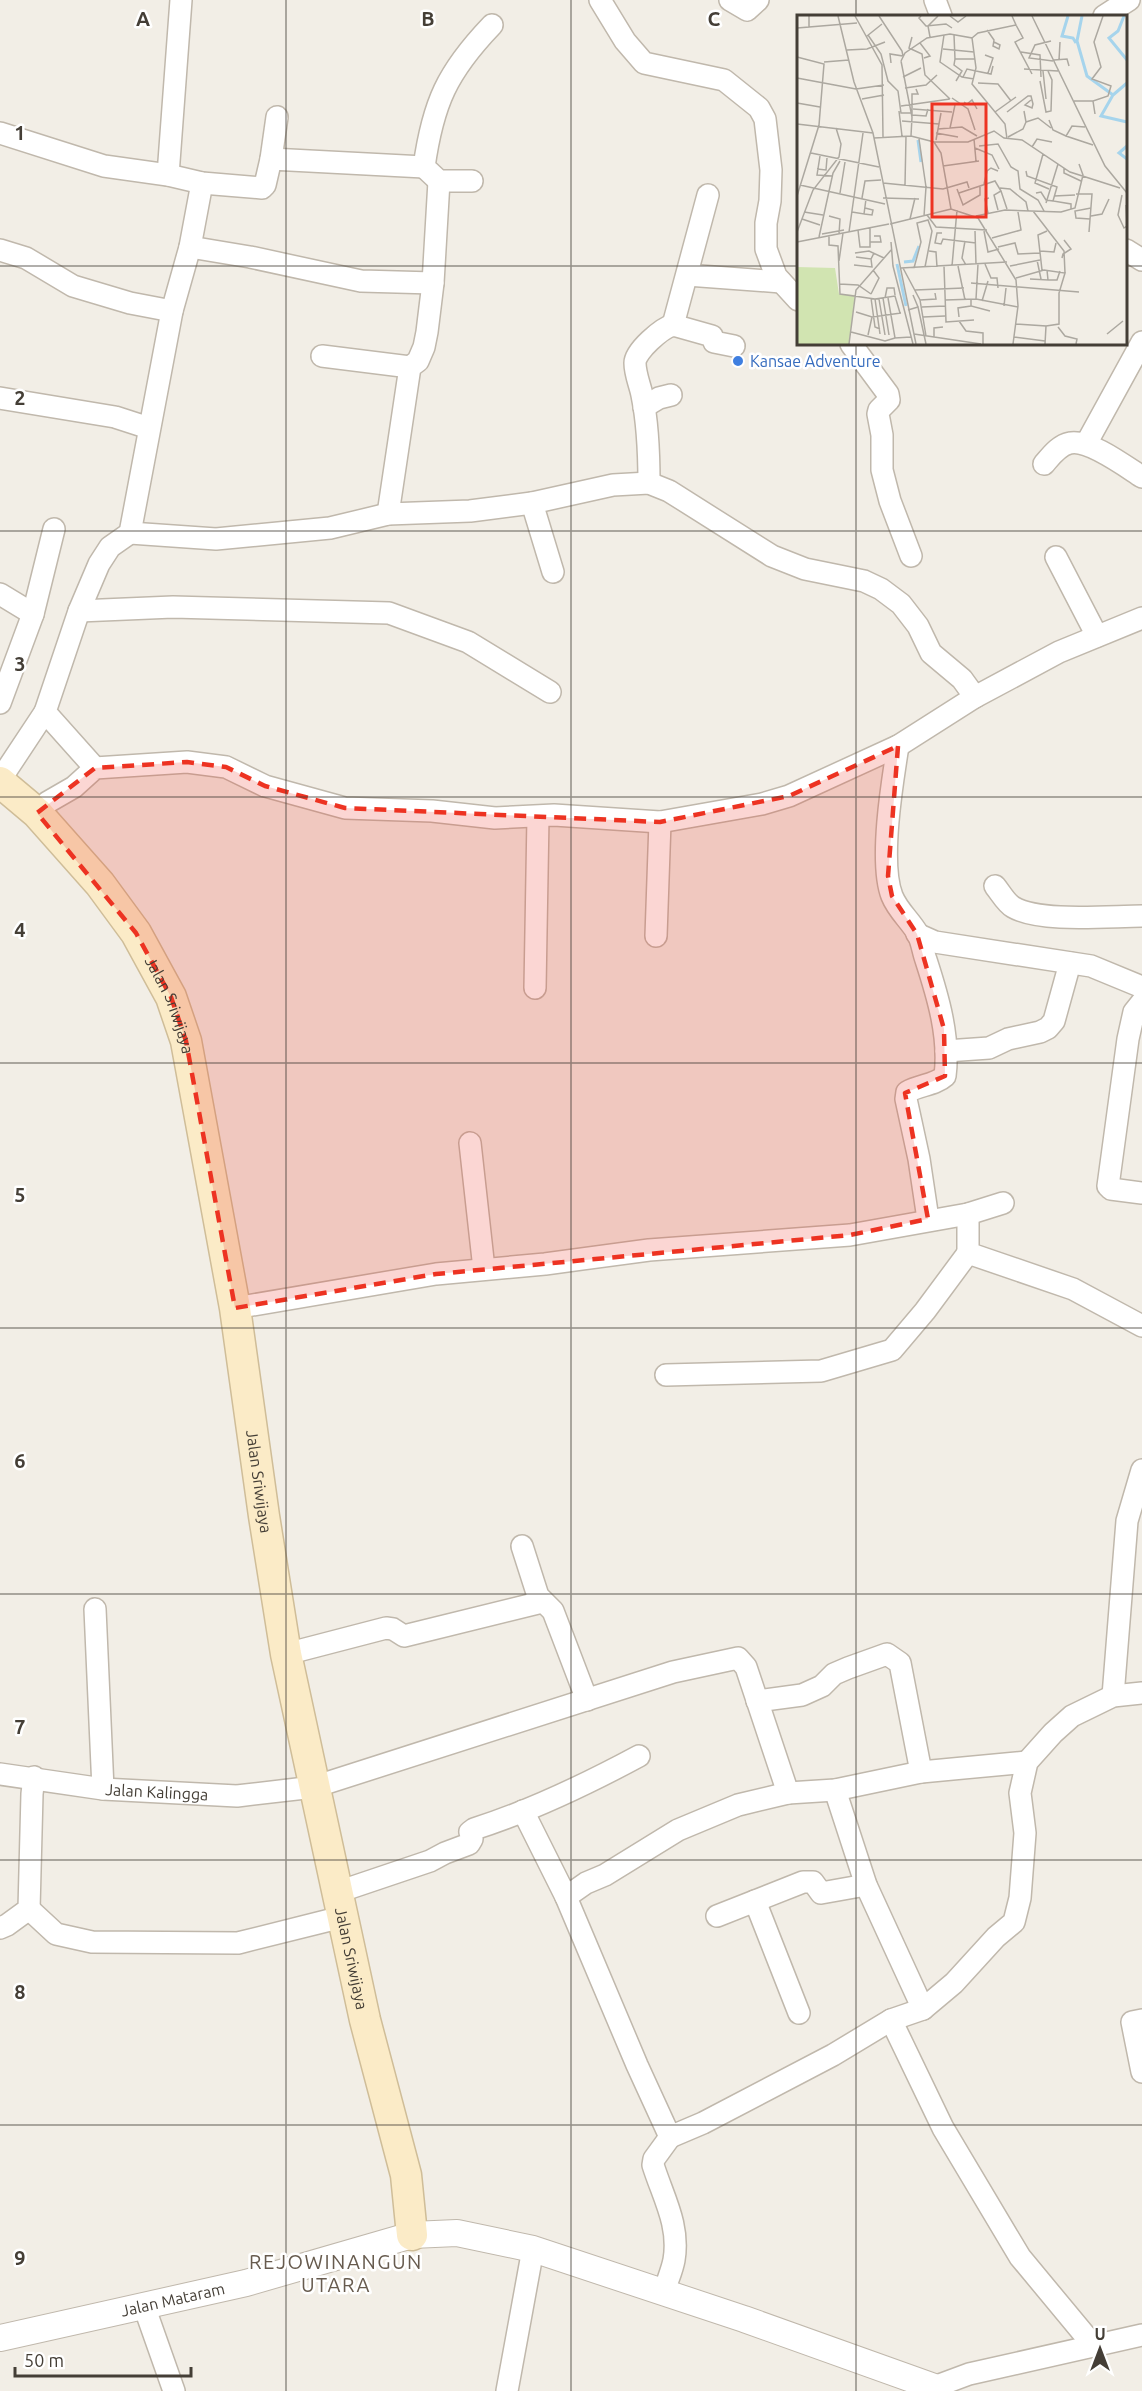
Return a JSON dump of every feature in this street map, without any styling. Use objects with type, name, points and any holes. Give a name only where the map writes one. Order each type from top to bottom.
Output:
[{"type":"main road","name":"Jalan Sriwijaya","points":[[0,781],[42,807],[136,933],[171,998],[186,1041],[235,1308],[286,1654],[365,2020],[406,2175],[412,2235]]},
{"type":"street","points":[[168,175],[181,0]]},
{"type":"street","points":[[600,0],[625,41],[644,63],[724,80],[759,108],[765,119],[771,170],[766,249],[776,276],[797,299]]},
{"type":"street","points":[[730,0],[747,10],[758,0]]},
{"type":"street","points":[[935,0],[941,15]]},
{"type":"street","points":[[1106,15],[1130,0]]},
{"type":"street","points":[[388,514],[410,367],[418,360],[424,347],[433,283],[432,174],[429,132],[437,104],[467,51],[492,25]]},
{"type":"street","points":[[0,133],[104,166],[168,175],[202,183],[262,189],[266,185],[278,117]]},
{"type":"street","points":[[270,159],[432,174],[472,181]]},
{"type":"street","points":[[130,532],[172,310],[190,247],[202,183]]},
{"type":"street","points":[[674,325],[708,195]]},
{"type":"street","points":[[190,247],[250,257],[361,282],[433,283]]},
{"type":"street","points":[[0,250],[26,258],[72,286],[130,303],[172,310]]},
{"type":"street","points":[[1127,251],[1142,260]]},
{"type":"street","points":[[687,274],[781,282]]},
{"type":"street","points":[[650,483],[644,407],[635,362],[637,357],[654,337],[667,327],[674,325],[712,336],[714,342],[734,346]]},
{"type":"street","points":[[1086,444],[1142,342]]},
{"type":"street","points":[[851,345],[888,394],[889,400],[878,414],[882,435],[882,470],[890,501],[911,556]]},
{"type":"street","points":[[322,356],[410,367]]},
{"type":"street","points":[[644,407],[659,398],[672,395]]},
{"type":"street","points":[[0,398],[116,417],[149,428]]},
{"type":"street","points":[[1044,464],[1059,447],[1070,443],[1086,444],[1142,477]]},
{"type":"street","points":[[0,781],[45,712],[79,611],[99,564],[110,547],[130,532],[216,539],[330,528],[388,514],[470,511],[532,503],[614,485],[650,483],[669,491],[772,556],[805,568],[864,581],[881,589],[901,604],[918,626],[931,653],[962,679],[975,697]]},
{"type":"street","points":[[532,503],[553,572]]},
{"type":"street","points":[[0,703],[33,614],[54,530]]},
{"type":"street","points":[[1056,556],[1089,640]]},
{"type":"street","points":[[0,594],[33,614]]},
{"type":"street","points":[[79,611],[173,607],[389,613],[468,642],[550,692]]},
{"type":"street","points":[[42,807],[74,787],[94,768],[187,762],[226,767],[265,786],[345,808],[432,811],[495,818],[554,815],[660,822],[762,804],[789,796],[898,746],[975,697],[1059,652],[1142,618]]},
{"type":"street","points":[[45,712],[94,768]]},
{"type":"street","points":[[898,746],[886,862],[892,896],[917,934],[945,1029],[945,1076],[940,1080],[912,1089],[907,1092],[906,1099],[919,1159],[928,1220]]},
{"type":"street","points":[[535,988],[538,817]]},
{"type":"street","points":[[656,936],[660,822]]},
{"type":"street","points":[[995,886],[1011,906],[1031,915],[1142,916]]},
{"type":"street","points":[[917,934],[935,942],[1091,966],[1142,987]]},
{"type":"street","points":[[946,1051],[989,1048],[1008,1039],[1025,1037],[1048,1028],[1054,1021],[1070,963]]},
{"type":"street","points":[[1142,1002],[1134,1012],[1128,1039],[1108,1186],[1111,1189],[1142,1193]]},
{"type":"street","points":[[470,1143],[484,1269]]},
{"type":"street","points":[[235,1308],[436,1274],[545,1264],[650,1250],[850,1235],[968,1214],[1003,1203]]},
{"type":"street","points":[[666,1375],[821,1371],[891,1350],[925,1311],[968,1253],[968,1214]]},
{"type":"street","points":[[968,1253],[1073,1289],[1142,1326]]},
{"type":"street","points":[[1113,1696],[1132,1586],[1127,1521],[1142,1470]]},
{"type":"street","points":[[522,1546],[535,1589],[542,1602],[553,1611],[587,1700]]},
{"type":"street","points":[[286,1654],[386,1628],[393,1629],[404,1636],[542,1602]]},
{"type":"street","points":[[95,1609],[103,1789]]},
{"type":"street","points":[[788,1793],[757,1701],[802,1695],[822,1686],[834,1674],[887,1654],[900,1664],[921,1772]]},
{"type":"street","name":"Jalan Kalingga","points":[[0,1774],[34,1777],[103,1789],[237,1796],[314,1787],[674,1672],[738,1658],[746,1667],[757,1701]]},
{"type":"street","points":[[664,2292],[674,2259],[674,2228],[667,2201],[653,2165],[654,2159],[670,2137],[703,2123],[833,2055],[891,2020],[923,2009],[954,1983],[996,1937],[1014,1922],[1020,1898],[1025,1833],[1020,1793],[1027,1762],[1072,1716],[1113,1696],[1142,1693]]},
{"type":"street","points":[[34,1777],[29,1909],[56,1934],[92,1942],[238,1943],[340,1905],[444,1853],[469,1844],[472,1839],[470,1832],[474,1829],[523,1812],[582,1786],[639,1756]]},
{"type":"street","points":[[566,1897],[678,1830],[738,1805],[788,1793],[835,1790],[921,1772],[1027,1762]]},
{"type":"street","points":[[835,1790],[866,1885],[923,2009]]},
{"type":"street","points":[[523,1812],[566,1897],[670,2137]]},
{"type":"street","points":[[717,1916],[810,1880],[821,1893],[866,1885]]},
{"type":"street","points":[[755,1901],[800,2013]]},
{"type":"street","points":[[0,1928],[29,1909]]},
{"type":"street","points":[[891,2020],[943,2128],[1020,2258],[1093,2345]]},
{"type":"street","points":[[1142,2020],[1132,2022],[1142,2072]]},
{"type":"street","name":"Jalan Mataram","points":[[0,2338],[246,2283],[412,2235],[456,2233],[533,2248],[936,2389]]},
{"type":"street","points":[[507,2391],[533,2248]]},
{"type":"street","points":[[144,2306],[174,2391]]},
{"type":"street","points":[[936,2389],[969,2374],[1142,2335]]},
{"type":"highlighted area","points":[[898,746],[888,876],[892,896],[917,934],[944,1029],[945,1076],[905,1093],[928,1219],[850,1235],[436,1274],[235,1308],[186,1041],[171,997],[136,933],[37,813],[95,768],[187,762],[226,767],[265,786],[345,808],[660,822],[789,796]]},
{"type":"place","name":"Kansae Adventure","points":[[738,361]]},
{"type":"district","name":"REJOWINANGUN UTARA","points":[[336,2272]]}]
